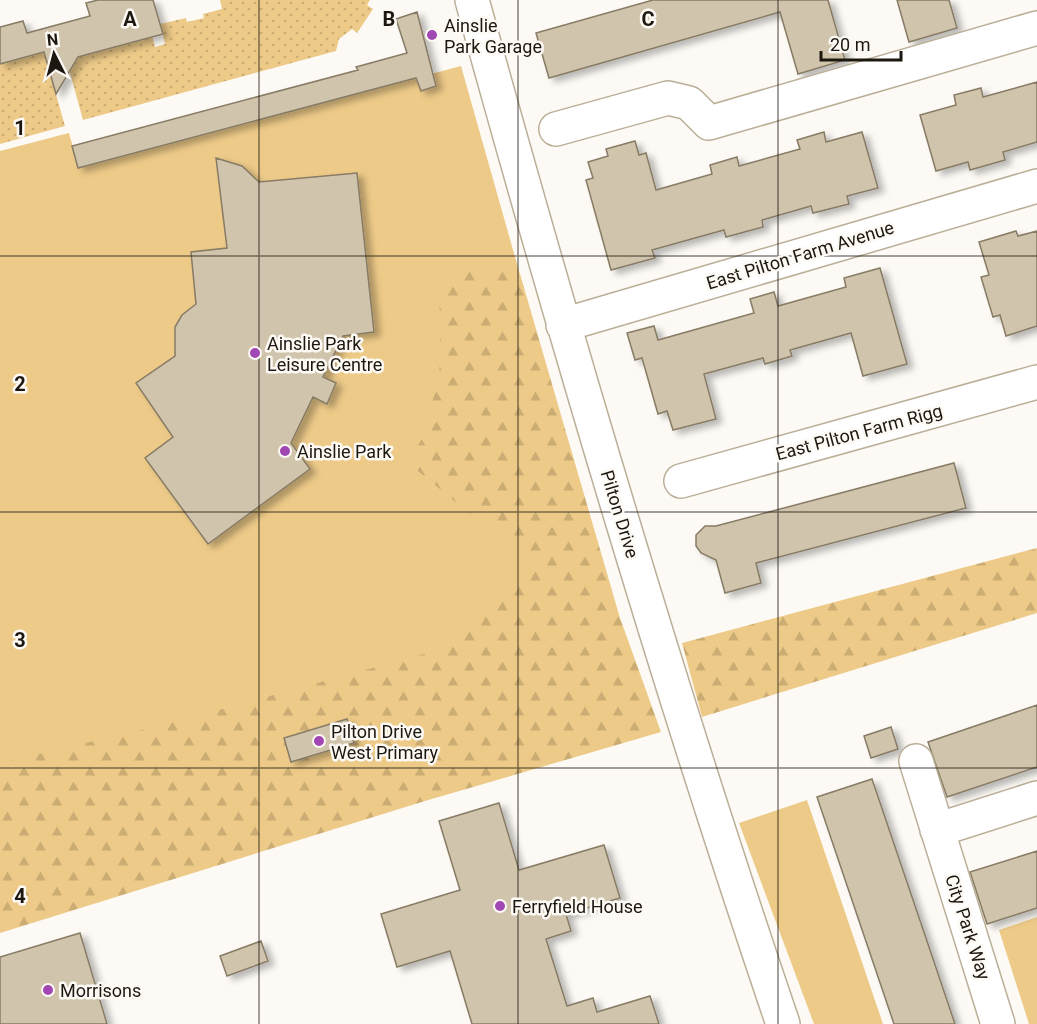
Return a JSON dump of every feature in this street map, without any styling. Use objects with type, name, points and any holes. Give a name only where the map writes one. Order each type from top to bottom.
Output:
[{"type":"street","name":"Pilton Drive","points":[[472,0],[563,326],[657,638],[692,753],[783,1024]]},
{"type":"street","points":[[556,129],[668,99],[689,104],[709,123],[1037,28]]},
{"type":"street","name":"East Pilton Farm Avenue","points":[[563,326],[1037,186]]},
{"type":"street","name":"East Pilton Farm Rigg","points":[[681,481],[1037,382]]},
{"type":"street","name":"City Park Way","points":[[915,761],[998,1024]]},
{"type":"street","points":[[937,830],[1037,798]]},
{"type":"green space","points":[[220,0],[370,0],[367,5],[373,9],[357,33],[352,29],[339,39],[336,51],[83,120],[64,51],[150,27],[155,47],[165,44],[160,24],[186,18],[187,22],[204,18],[203,14],[222,9]]},
{"type":"green space","points":[[44,52],[65,126],[0,144],[0,64]]},
{"type":"green space","name":"Ainslie Park","points":[[461,66],[620,628],[0,774],[0,151],[69,133],[79,168]]},
{"type":"green space","points":[[482,267],[504,268],[520,274],[620,618],[661,732],[425,801],[0,933],[0,763],[171,723],[435,651],[529,562],[407,462],[429,428],[424,423],[433,400],[438,377],[439,315],[444,292],[451,282]]},
{"type":"green space","points":[[1037,548],[1037,613],[702,717],[682,643]]},
{"type":"green space","points":[[807,800],[883,1024],[814,1024],[739,823]]},
{"type":"green space","points":[[1037,917],[1037,1024],[1029,1024],[999,930]]},
{"type":"building","points":[[98,0],[153,0],[163,34],[78,57],[56,94],[44,52],[0,64],[0,27],[23,21],[27,33],[90,16],[86,3]]},
{"type":"building","points":[[653,0],[828,0],[845,60],[798,74],[780,12],[549,78],[536,33]]},
{"type":"building","points":[[897,0],[949,0],[957,28],[909,42]]},
{"type":"building","points":[[417,12],[436,86],[421,91],[416,78],[78,168],[72,146],[358,70],[356,67],[407,53],[396,19]]},
{"type":"building","points":[[1037,82],[1037,142],[1003,152],[1005,160],[970,170],[968,162],[936,171],[920,115],[956,105],[954,95],[981,88],[983,97]]},
{"type":"building","points":[[824,132],[826,142],[862,132],[878,188],[847,196],[849,204],[813,213],[811,206],[762,220],[763,227],[726,237],[724,230],[652,250],[655,258],[611,270],[586,180],[593,178],[588,162],[608,156],[606,149],[635,141],[639,155],[646,153],[656,190],[712,174],[710,165],[737,157],[739,166],[800,149],[797,140]]},
{"type":"building","name":"Ainslie Park Leisure Centre","points":[[216,158],[242,166],[259,182],[357,173],[374,332],[343,336],[323,377],[336,383],[327,404],[313,397],[291,443],[310,469],[208,544],[145,458],[173,437],[136,383],[175,356],[175,327],[182,315],[196,304],[191,252],[227,248]]},
{"type":"building","points":[[1016,231],[1018,236],[1037,231],[1037,326],[1006,336],[1000,315],[993,317],[981,277],[989,275],[979,242]]},
{"type":"building","points":[[880,268],[907,364],[863,376],[851,333],[790,350],[792,356],[765,364],[763,358],[704,374],[716,419],[673,430],[667,411],[658,414],[642,358],[635,360],[627,333],[654,326],[658,340],[754,313],[750,299],[774,292],[778,306],[846,287],[844,278]]},
{"type":"building","points":[[954,463],[966,508],[756,563],[761,583],[725,593],[716,560],[701,553],[696,546],[696,535],[705,526],[716,526]]},
{"type":"building","points":[[1037,705],[1037,767],[947,797],[928,742]]},
{"type":"building","name":"Pilton Drive West Primary","points":[[347,719],[354,743],[291,762],[284,738]]},
{"type":"building","points":[[891,727],[898,749],[871,758],[864,736]]},
{"type":"building","points":[[872,779],[955,1024],[894,1024],[817,797]]},
{"type":"building","name":"Ferryfield House","points":[[499,803],[519,870],[604,845],[620,898],[566,914],[571,931],[546,939],[567,1006],[593,998],[597,1012],[650,996],[659,1024],[472,1024],[450,951],[397,967],[381,914],[460,890],[439,821]]},
{"type":"building","points":[[1037,851],[1037,908],[987,924],[970,872]]},
{"type":"building","name":"Morrisons","points":[[80,933],[107,1024],[0,1024],[0,957]]},
{"type":"building","points":[[261,941],[268,961],[227,976],[220,956]]},
{"type":"place","name":"Ainslie Park Garage","points":[[432,35]]},
{"type":"place","name":"Ainslie Park Leisure Centre","points":[[255,353]]},
{"type":"place","name":"Ainslie Park","points":[[285,451]]},
{"type":"place","name":"Pilton Drive West Primary","points":[[319,741]]},
{"type":"place","name":"Ferryfield House","points":[[500,906]]},
{"type":"place","name":"Morrisons","points":[[48,990]]}]
